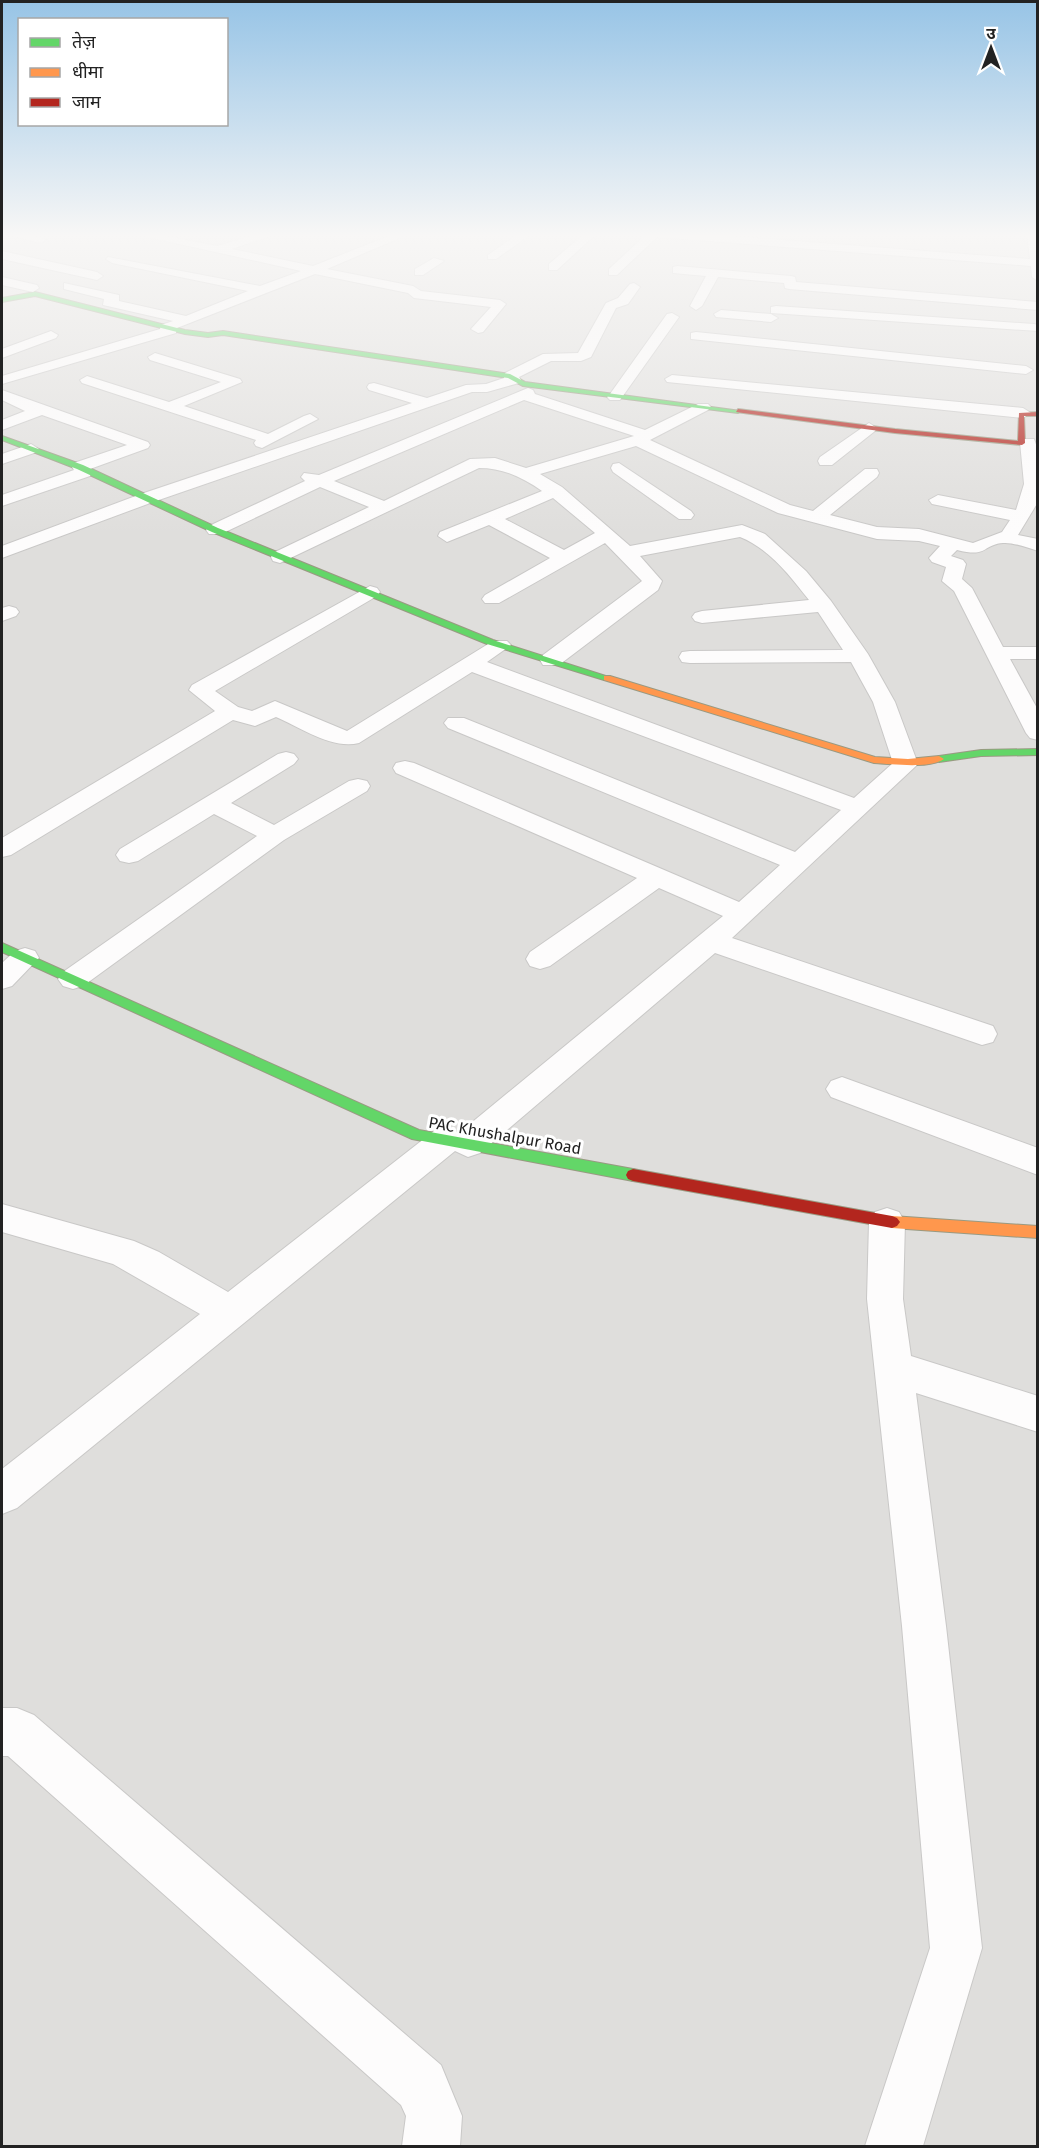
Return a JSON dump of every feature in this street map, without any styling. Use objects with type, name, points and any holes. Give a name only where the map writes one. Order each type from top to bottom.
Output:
[{"type":"street","points":[[2,380],[152,334]]},
{"type":"street","points":[[203,334],[214,334]]},
{"type":"street","points":[[231,334],[512,378],[523,384],[615,397],[869,428],[1017,443],[1030,442]]},
{"type":"street","points":[[142,496],[265,459],[471,388],[487,388],[512,378],[548,357],[584,356],[596,334]]},
{"type":"street","points":[[615,397],[660,334]]},
{"type":"street","points":[[762,334],[753,351],[832,361]]},
{"type":"street","points":[[850,352],[855,334]]},
{"type":"street","points":[[1030,344],[1033,334]]},
{"type":"street","points":[[2,354],[51,335]]},
{"type":"street","points":[[696,336],[850,352],[1026,376],[1027,357],[1038,358]]},
{"type":"street","points":[[73,342],[107,349]]},
{"type":"street","points":[[155,357],[235,382],[169,406]]},
{"type":"street","points":[[672,379],[740,379],[1028,411],[1035,485],[1029,505],[1008,537]]},
{"type":"street","points":[[730,410],[740,379]]},
{"type":"street","points":[[87,380],[268,439]]},
{"type":"street","points":[[374,387],[429,403]]},
{"type":"street","points":[[215,530],[319,481],[543,387]]},
{"type":"street","points":[[2,395],[142,445],[2,501]]},
{"type":"street","points":[[523,395],[643,438],[784,509],[884,535],[919,535],[975,549],[995,539],[1008,537],[1038,545]]},
{"type":"street","points":[[496,407],[518,414]]},
{"type":"street","points":[[526,473],[643,438],[703,407]]},
{"type":"street","points":[[2,425],[36,413],[38,408]]},
{"type":"street","points":[[2,552],[244,452],[310,419]]},
{"type":"street","points":[[826,461],[869,428]]},
{"type":"street","points":[[2,438],[82,470],[215,530],[500,645],[874,760],[906,764],[963,755],[1038,752]]},
{"type":"street","points":[[593,440],[615,447]]},
{"type":"street","points":[[2,459],[31,449]]},
{"type":"street","points":[[244,452],[384,507]]},
{"type":"street","points":[[280,557],[476,463],[491,462],[526,473],[556,491],[606,534],[650,577],[651,586],[551,660]]},
{"type":"street","points":[[620,468],[685,515]]},
{"type":"street","points":[[817,518],[870,473]]},
{"type":"street","points":[[651,491],[717,477]]},
{"type":"street","points":[[447,536],[556,491]]},
{"type":"street","points":[[938,500],[1021,516]]},
{"type":"street","points":[[490,519],[564,558]]},
{"type":"street","points":[[626,553],[751,532],[798,574],[824,605],[881,695],[906,764]]},
{"type":"street","points":[[492,599],[606,534]]},
{"type":"street","points":[[952,544],[939,558],[956,564],[952,581],[962,588],[1038,733]]},
{"type":"street","points":[[370,592],[200,690],[230,712],[255,718],[275,708],[344,738],[351,738],[500,645]]},
{"type":"street","points":[[702,617],[824,605]]},
{"type":"street","points":[[995,653],[1038,653]]},
{"type":"street","points":[[690,657],[858,656]]},
{"type":"street","points":[[471,664],[858,808]]},
{"type":"street","points":[[2,849],[230,712]]},
{"type":"street","points":[[456,723],[798,863]]},
{"type":"street","points":[[129,855],[286,759]]},
{"type":"street","points":[[2,1494],[231,1313],[457,1142],[710,941],[743,914],[906,764]]},
{"type":"street","points":[[405,768],[743,914]]},
{"type":"street","points":[[73,979],[275,835],[358,786]]},
{"type":"street","points":[[213,804],[275,835]]},
{"type":"street","points":[[540,958],[657,877]]},
{"type":"street","points":[[710,941],[982,1034]]},
{"type":"street","points":[[2,979],[13,952]]},
{"type":"street","name":"PAC Khushalpur Road","points":[[13,952],[417,1135],[887,1222],[1038,1232]]},
{"type":"street","points":[[842,1089],[1038,1162]]},
{"type":"street","points":[[2,1218],[138,1259],[171,1276],[231,1313]]},
{"type":"street","points":[[887,1222],[885,1299],[924,1626],[956,1948],[894,2146]]},
{"type":"street","points":[[893,1368],[1038,1414]]},
{"type":"street","points":[[2,1732],[17,1732],[421,2085],[434,2116],[431,2146]]},
{"type":"shaded area","points":[[2,334],[1037,334],[1037,2146],[2,2146]]},
{"type":"traffic: fast","points":[[202,334],[214,334]]},
{"type":"traffic: fast","points":[[231,334],[510,376],[523,384],[738,411]]},
{"type":"traffic: fast","points":[[2,438],[80,467],[215,530],[490,642],[607,678]]},
{"type":"traffic: fast","points":[[939,759],[981,753],[1038,752]]},
{"type":"traffic: fast","points":[[2,947],[417,1135],[633,1175]]},
{"type":"traffic: slow","points":[[607,678],[874,760],[908,762],[939,759]]},
{"type":"traffic: slow","points":[[892,1222],[1038,1232]]},
{"type":"traffic: jam","points":[[738,411],[895,431],[1022,443],[1021,414],[1038,414]]},
{"type":"traffic: jam","points":[[633,1175],[892,1222]]}]
